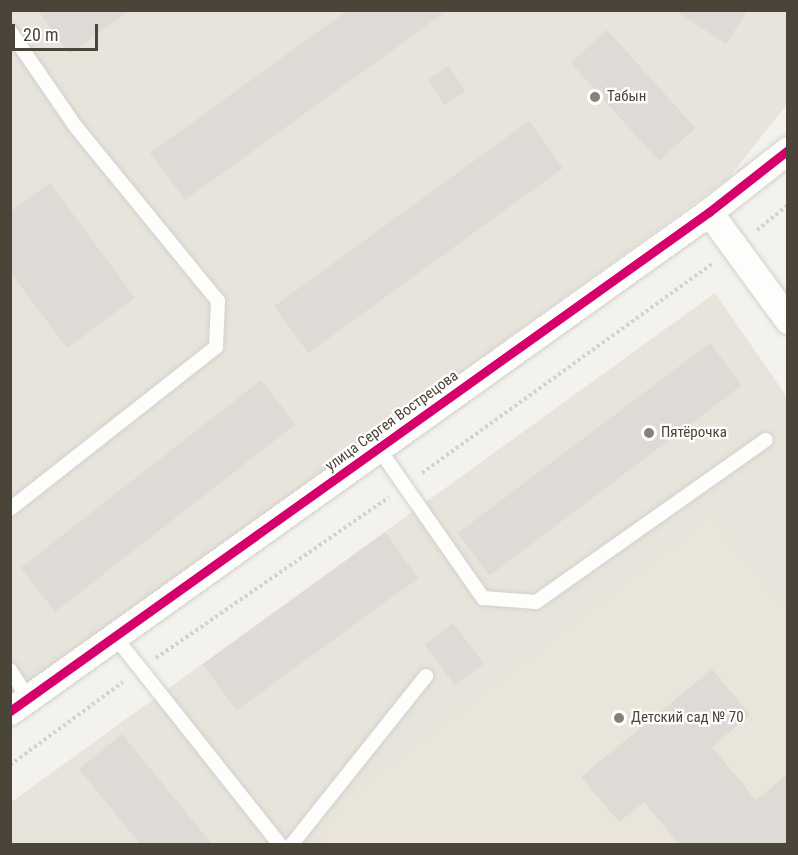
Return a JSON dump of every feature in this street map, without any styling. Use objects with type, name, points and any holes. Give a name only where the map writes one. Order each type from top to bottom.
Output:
[{"type":"street","name":"улица Сергея Вострецова","points":[[19,704],[116,638],[709,212],[788,150]]},
{"type":"street","points":[[709,212],[788,320]]},
{"type":"lane","points":[[10,31],[76,128],[218,302],[216,346],[10,509]]},
{"type":"lane","points":[[379,449],[483,598],[536,602],[766,440]]},
{"type":"lane","points":[[116,638],[279,844]]},
{"type":"lane","points":[[10,669],[19,704]]},
{"type":"lane","points":[[291,844],[426,676]]},
{"type":"shaded area","points":[[11,11],[787,11],[787,104],[728,179],[11,697]]},
{"type":"shaded area","points":[[715,293],[787,397],[787,844],[11,844],[10,803]]},
{"type":"shaded area","name":"Детский сад № 70","points":[[710,516],[787,610],[787,844],[325,844],[310,826]]},
{"type":"building","points":[[38,10],[131,10],[69,54]]},
{"type":"building","points":[[348,10],[448,10],[185,200],[150,153]]},
{"type":"building","points":[[674,10],[748,10],[726,44]]},
{"type":"building","points":[[607,30],[695,128],[659,161],[571,63]]},
{"type":"building","points":[[449,66],[465,91],[444,105],[428,80]]},
{"type":"building","points":[[529,121],[563,168],[308,353],[274,306]]},
{"type":"building","points":[[50,183],[135,298],[67,348],[10,272],[10,212]]},
{"type":"building","points":[[710,343],[742,385],[490,576],[458,533]]},
{"type":"building","points":[[261,380],[295,424],[55,612],[21,568]]},
{"type":"building","points":[[385,532],[419,578],[236,710],[203,664]]},
{"type":"building","points":[[453,623],[484,664],[455,685],[424,645]]},
{"type":"building","points":[[712,669],[750,715],[712,747],[756,800],[788,774],[788,844],[679,844],[644,802],[619,822],[581,777]]},
{"type":"building","points":[[122,734],[212,844],[140,844],[79,769]]},
{"type":"cycle path","points":[[10,711],[709,212],[788,150]]},
{"type":"place","name":"Табын","points":[[595,97]]},
{"type":"place","name":"Пятёрочка","points":[[649,433]]},
{"type":"place","name":"Детский сад № 70","points":[[619,718]]}]
